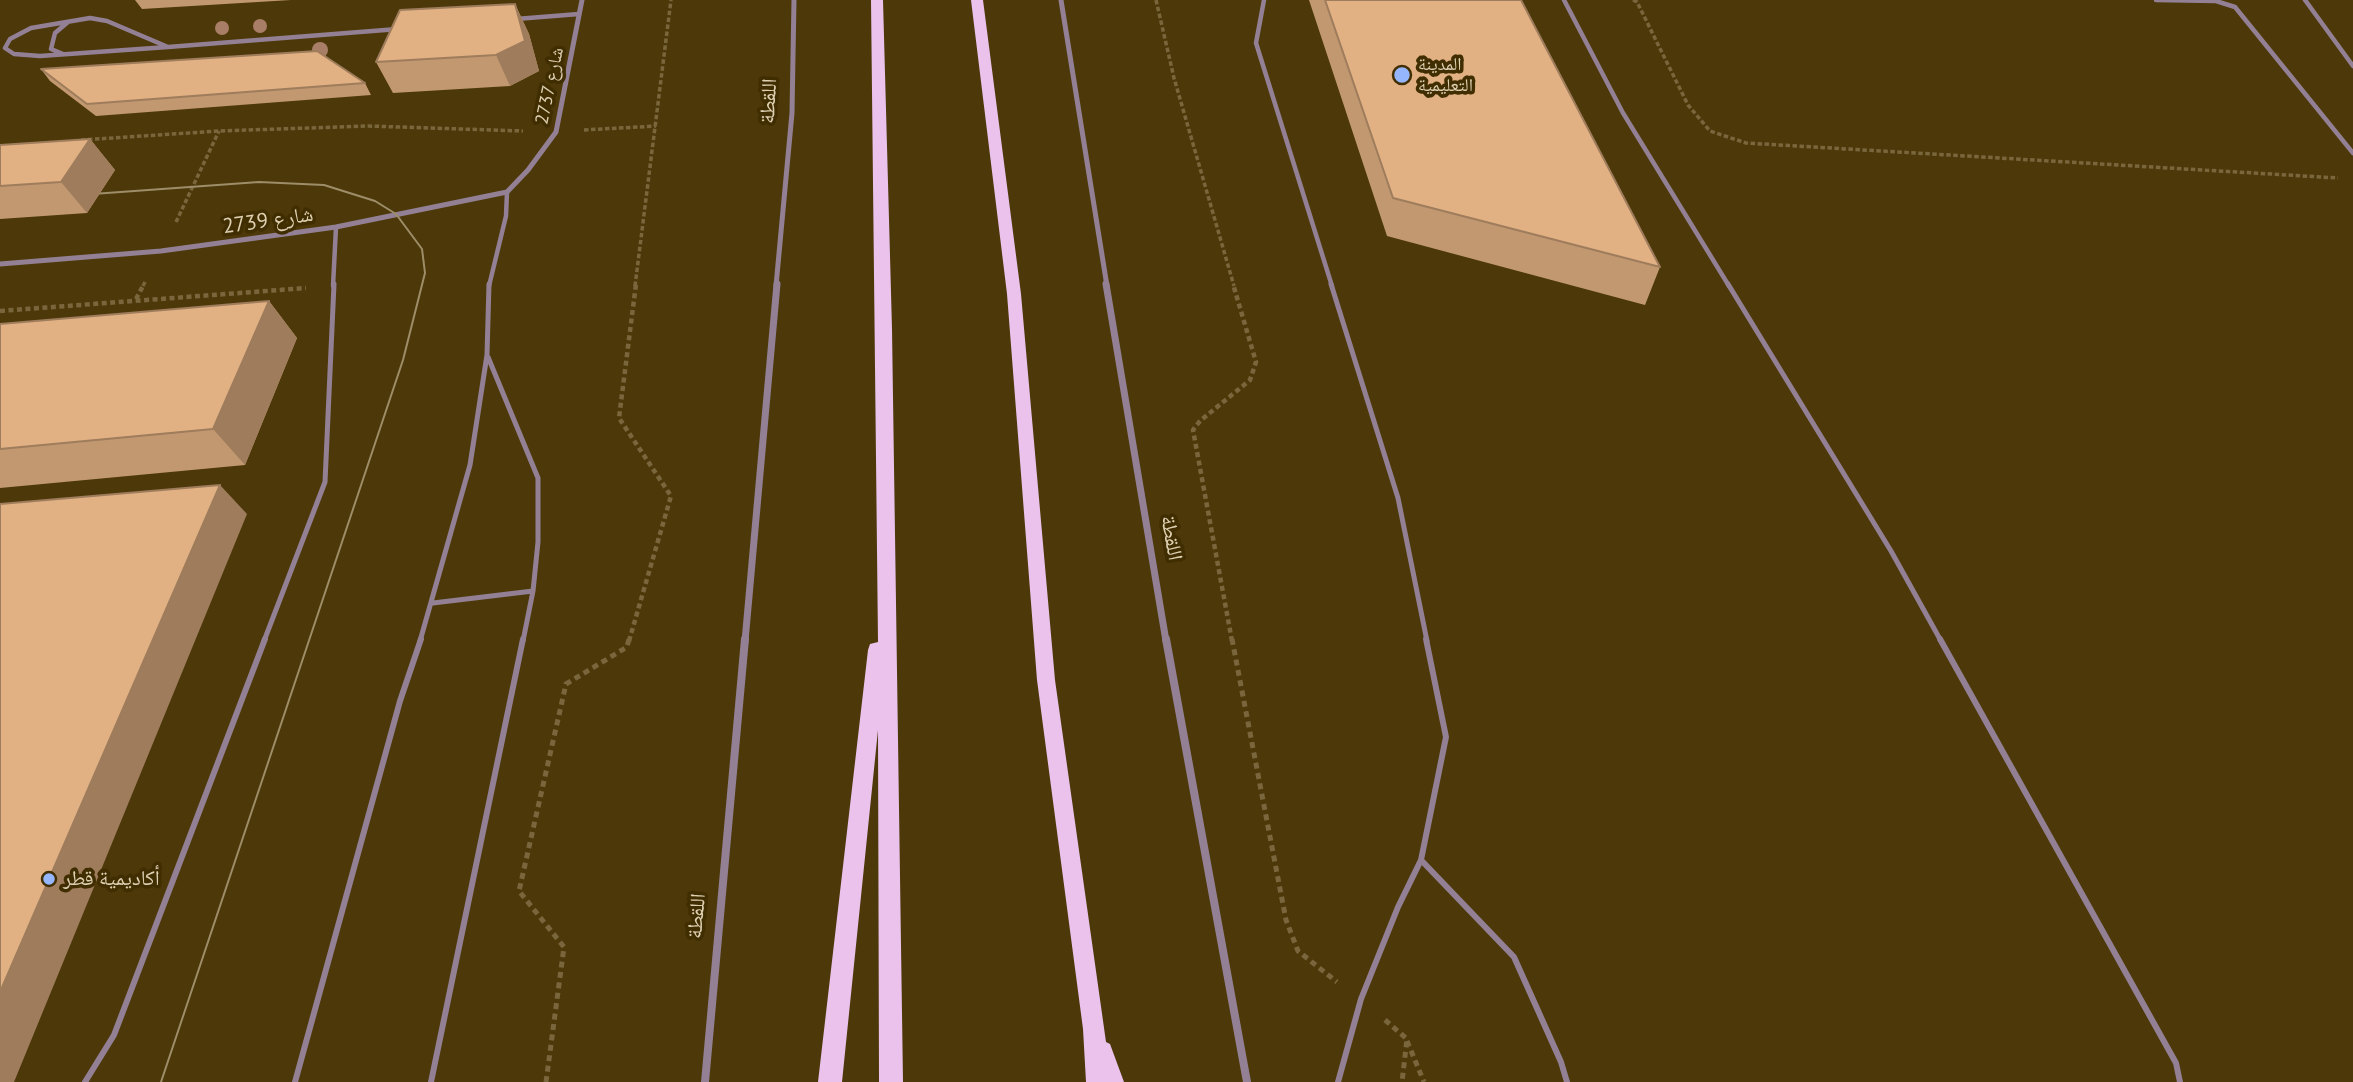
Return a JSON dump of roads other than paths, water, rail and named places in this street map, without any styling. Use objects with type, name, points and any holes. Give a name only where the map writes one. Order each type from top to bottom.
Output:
[{"type":"main road","points":[[877,0],[881,105],[891,1082]]},
{"type":"main road","points":[[977,0],[1014,294],[1046,680],[1094,1030],[1098,1082]]},
{"type":"main road","points":[[830,1082],[886,570]]},
{"type":"main road","points":[[1094,1030],[1112,1082]]},
{"type":"street","name":"شارع 2737","points":[[507,192],[528,170],[556,132],[582,0]]},
{"type":"street","name":"اللقطة","points":[[705,1082],[792,113],[794,0]]},
{"type":"street","name":"اللقطة","points":[[1060,0],[1146,527],[1247,1082]]},
{"type":"street","name":"شارع 2739","points":[[0,264],[161,251],[336,227],[507,192]]},
{"type":"lane","points":[[1264,0],[1256,43],[1398,498],[1446,737],[1421,860],[1398,906],[1361,999],[1338,1082]]},
{"type":"lane","points":[[1564,0],[1623,113],[1891,551],[2176,1063],[2180,1082]]},
{"type":"lane","points":[[2156,0],[2216,1],[2235,7],[2353,153]]},
{"type":"lane","points":[[2305,0],[2353,66]]},
{"type":"lane","points":[[510,20],[579,14]]},
{"type":"lane","points":[[168,47],[107,21],[90,18],[31,28],[10,40],[5,47],[14,54],[40,57],[400,29]]},
{"type":"lane","points":[[66,55],[51,49],[55,33],[69,21]]},
{"type":"lane","points":[[295,1082],[400,701],[433,603],[470,465],[487,355],[489,279],[506,216],[507,192]]},
{"type":"lane","points":[[85,1082],[114,1035],[325,482],[336,227]]},
{"type":"lane","points":[[430,1082],[533,591],[538,542],[538,478],[487,355]]},
{"type":"lane","points":[[433,603],[533,591]]},
{"type":"lane","points":[[1421,860],[1514,957],[1561,1062],[1567,1082]]},
{"type":"tram line","points":[[79,195],[259,182],[324,185],[375,201],[396,214],[422,249],[425,273],[403,360],[161,1082]]},
{"type":"place","name":"المدينة التعليمية","points":[[1402,75]]},
{"type":"place","name":"أكاديمية قطر","points":[[49,879]]}]
